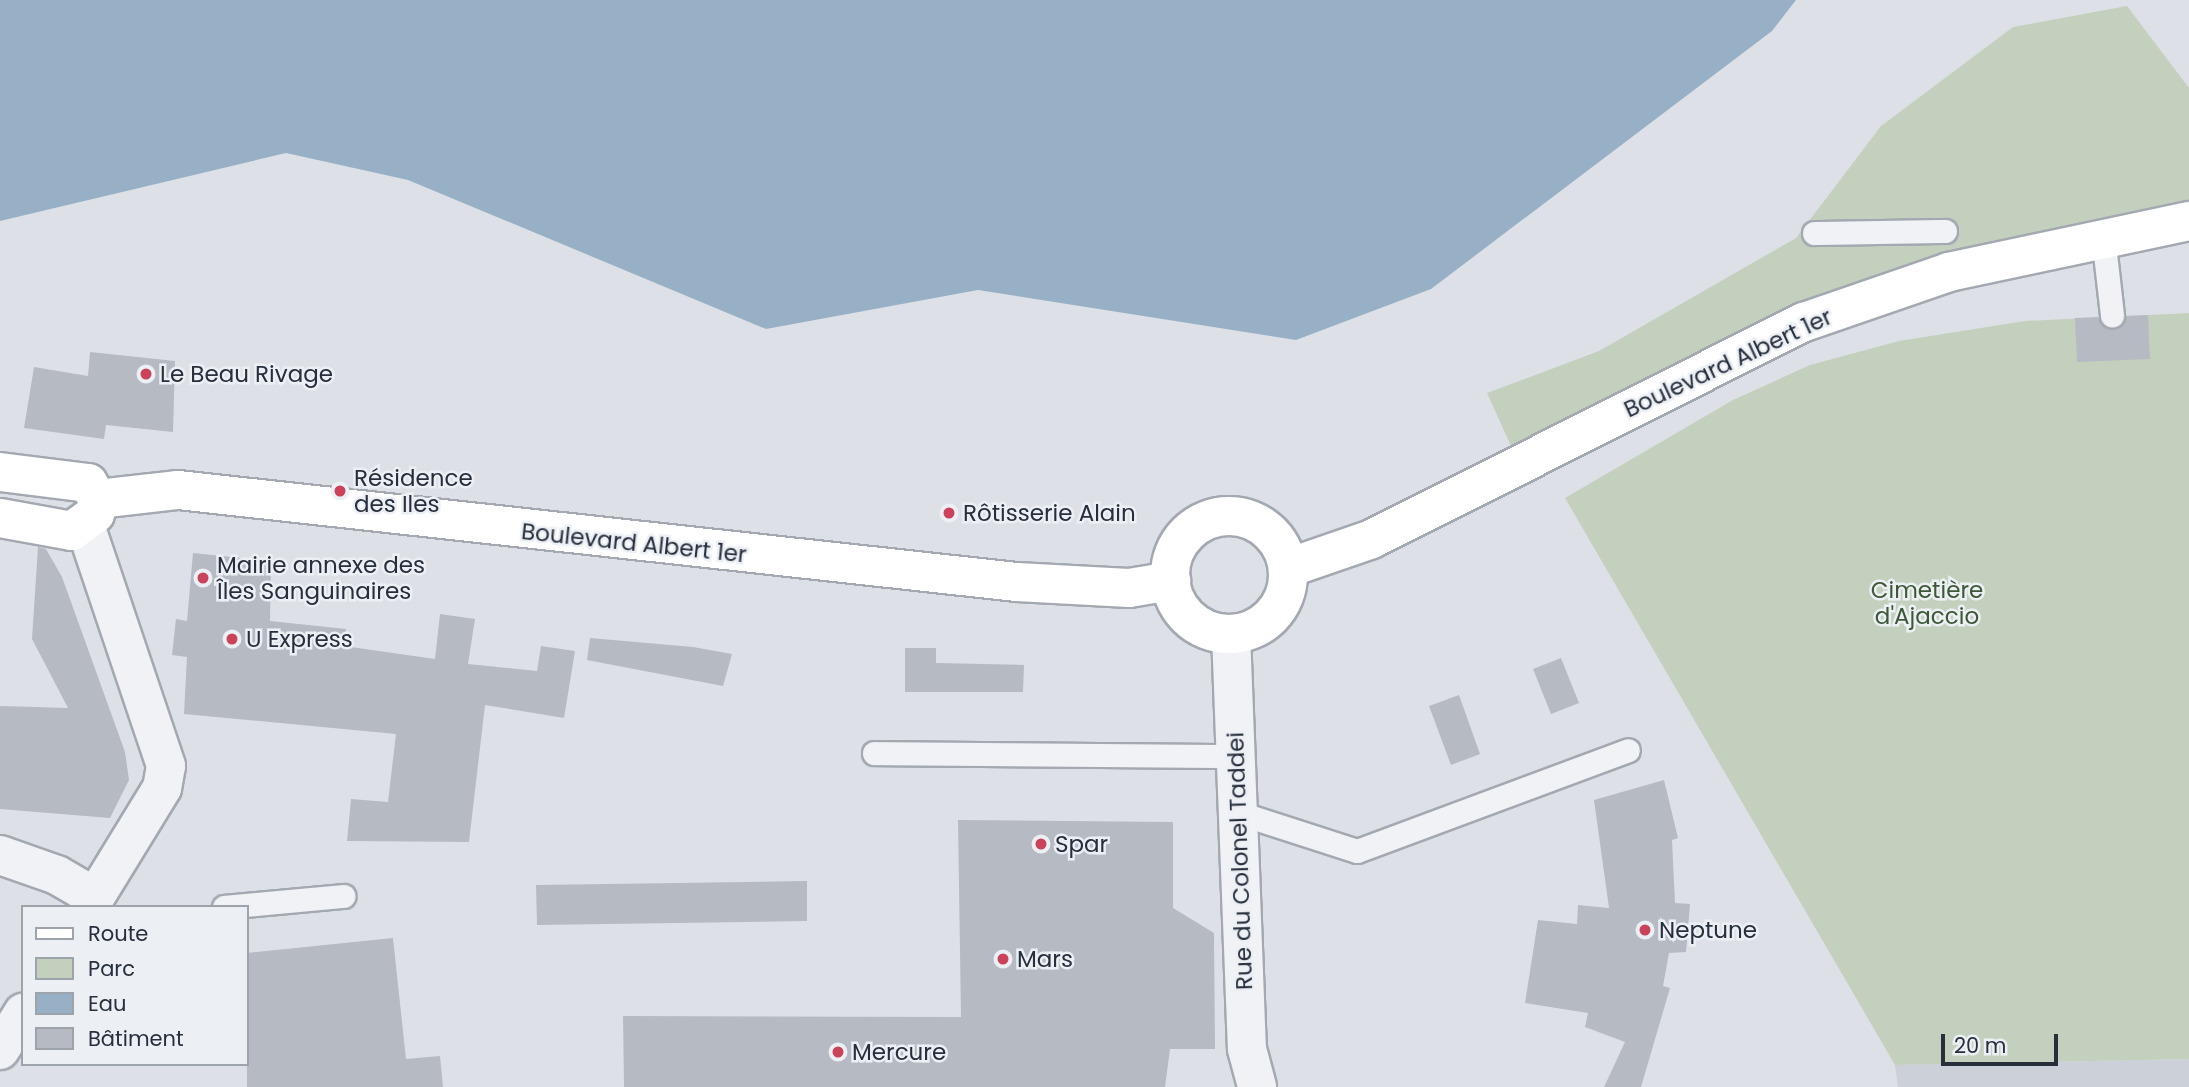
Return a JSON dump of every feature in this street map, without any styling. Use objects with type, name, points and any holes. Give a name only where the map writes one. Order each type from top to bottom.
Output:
[{"type":"main road","name":"Boulevard Albert 1er","points":[[1288,568],[1372,539],[1804,322],[1949,272],[2103,236],[2189,221]]},
{"type":"main road","points":[[0,472],[88,483],[91,512]]},
{"type":"main road","name":"Boulevard Albert 1er","points":[[0,518],[72,531],[91,512],[177,490],[1017,582],[1129,588],[1171,581]]},
{"type":"main road","points":[[1223,516],[1259,524],[1284,551],[1288,568],[1280,606],[1267,620],[1231,634],[1198,625],[1184,613],[1171,581],[1184,538],[1223,516]]},
{"type":"street","points":[[0,855],[57,875],[99,904],[162,788],[166,766],[101,574],[91,512]]},
{"type":"street","name":"Rue du Colonel Taddei","points":[[1231,634],[1247,1049],[1257,1087]]},
{"type":"street","points":[[0,1050],[21,1016]]},
{"type":"lane","points":[[1814,233],[1945,231]]},
{"type":"lane","points":[[2103,236],[2112,315]]},
{"type":"lane","points":[[1236,812],[1332,848],[1357,851],[1628,750]]},
{"type":"lane","points":[[874,753],[1235,756]]},
{"type":"lane","points":[[246,905],[343,896]]},
{"type":"shaded area","points":[[2189,1059],[2189,1087],[1898,1087],[1895,1065]]},
{"type":"green space","points":[[2127,6],[2189,88],[2189,222],[1949,272],[1532,458],[1511,446],[1487,393],[1599,351],[1796,238],[1881,126],[2013,27]]},
{"type":"green space","name":"Cimetière d'Ajaccio","points":[[2189,313],[2189,1059],[1895,1065],[1565,498],[1733,400],[1810,365],[1899,341],[2025,321]]},
{"type":"water","points":[[0,0],[1796,0],[1772,31],[1431,289],[1296,340],[978,290],[766,329],[408,180],[286,153],[0,221]]},
{"type":"building","points":[[2148,315],[2150,359],[2077,362],[2075,318],[2098,317],[2113,329],[2126,316]]},
{"type":"building","points":[[90,352],[175,361],[173,432],[106,425],[104,439],[24,428],[34,367],[88,376]]},
{"type":"building","points":[[38,547],[46,549],[62,577],[125,752],[129,780],[110,818],[0,809],[0,706],[68,708],[32,639]]},
{"type":"building","points":[[193,553],[271,561],[270,621],[346,629],[344,646],[435,659],[440,614],[475,619],[468,664],[537,671],[541,646],[575,651],[564,718],[485,705],[469,842],[347,841],[351,799],[388,802],[396,734],[184,714],[187,657],[172,655],[176,619],[187,621]]},
{"type":"building","points":[[590,638],[693,647],[732,654],[723,686],[587,660]]},
{"type":"building","points":[[905,648],[936,648],[936,663],[1024,665],[1023,692],[905,692]]},
{"type":"building","points":[[1561,658],[1579,703],[1551,714],[1533,669]]},
{"type":"building","points":[[1459,695],[1480,754],[1451,765],[1429,706]]},
{"type":"building","name":"Neptune","points":[[1664,780],[1678,838],[1672,840],[1675,903],[1690,904],[1686,952],[1669,953],[1663,986],[1670,988],[1641,1087],[1604,1087],[1625,1042],[1585,1027],[1588,1013],[1525,1003],[1538,920],[1577,924],[1578,905],[1609,908],[1594,800]]},
{"type":"building","points":[[958,820],[1173,822],[1173,908],[1214,933],[1215,1049],[1170,1049],[1165,1087],[624,1087],[623,1016],[961,1017]]},
{"type":"building","points":[[807,881],[807,921],[537,925],[536,885]]},
{"type":"building","points":[[393,938],[406,1059],[440,1056],[443,1087],[247,1087],[248,953]]},
{"type":"place","name":"Le Beau Rivage","points":[[146,374]]},
{"type":"place","name":"Résidence des Iles","points":[[340,491]]},
{"type":"place","name":"Rôtisserie Alain","points":[[949,513]]},
{"type":"place","name":"Mairie annexe des Îles Sanguinaires","points":[[203,578]]},
{"type":"place","name":"U Express","points":[[232,639]]},
{"type":"place","name":"Spar","points":[[1041,844]]},
{"type":"place","name":"Neptune","points":[[1645,930]]},
{"type":"place","name":"Mars","points":[[1003,959]]},
{"type":"place","name":"Mercure","points":[[838,1052]]}]
